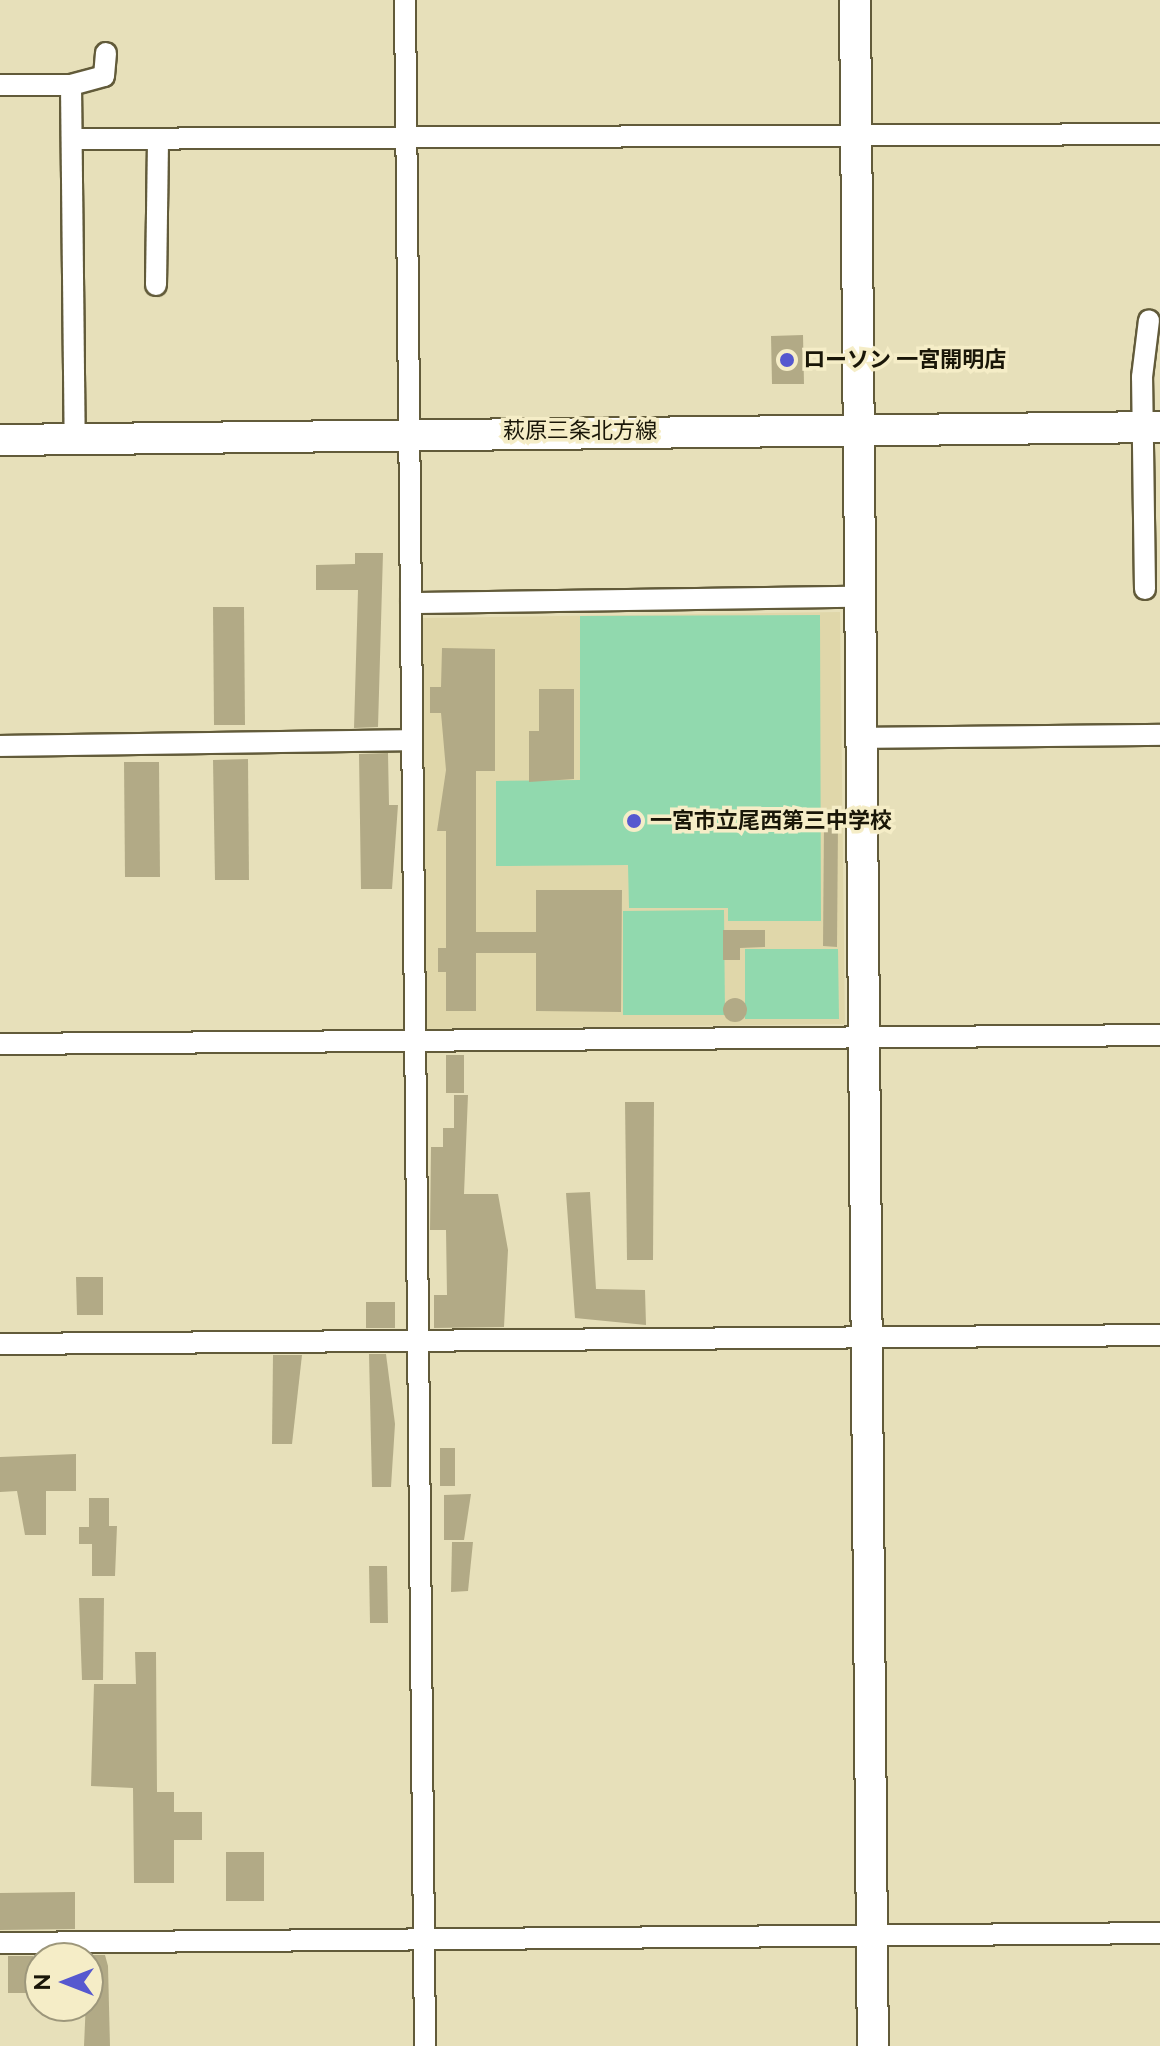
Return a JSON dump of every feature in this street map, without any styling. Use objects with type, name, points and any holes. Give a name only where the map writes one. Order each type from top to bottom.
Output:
[{"type":"street","points":[[405,0],[412,432],[412,740],[425,2046]]},
{"type":"street","points":[[855,0],[873,2046]]},
{"type":"street","points":[[0,85],[71,85],[104,76],[106,53]]},
{"type":"street","points":[[71,85],[75,439]]},
{"type":"street","points":[[72,139],[1160,134]]},
{"type":"street","points":[[156,285],[158,139]]},
{"type":"street","points":[[1145,589],[1151,427],[1149,320]]},
{"type":"street","name":"萩原三条北方線","points":[[0,440],[412,432],[1151,427]]},
{"type":"street","points":[[411,603],[860,597]]},
{"type":"street","points":[[861,738],[1160,735]]},
{"type":"street","points":[[0,746],[412,740]]},
{"type":"street","points":[[0,1044],[415,1036],[1160,1035]]},
{"type":"street","points":[[0,1344],[1160,1335]]},
{"type":"street","points":[[0,1943],[1160,1933]]},
{"type":"shaded area","name":"一宮市立尾西第三中学校","points":[[840,612],[845,1024],[427,1029],[422,618]]},
{"type":"green space","points":[[820,615],[821,921],[728,921],[728,908],[629,908],[628,865],[496,866],[496,781],[580,780],[580,616]]},
{"type":"green space","points":[[724,910],[725,1015],[623,1015],[623,911]]},
{"type":"green space","points":[[745,949],[838,949],[839,1019],[745,1019]]},
{"type":"building","points":[[803,335],[804,384],[772,384],[771,336]]},
{"type":"building","points":[[355,553],[383,553],[378,727],[354,728],[358,590],[316,590],[316,565],[355,564]]},
{"type":"building","points":[[213,607],[244,607],[245,725],[214,725]]},
{"type":"building","points":[[442,648],[495,649],[495,771],[476,771],[476,932],[536,932],[536,890],[622,890],[621,1012],[536,1011],[536,953],[476,953],[476,1011],[446,1011],[446,972],[438,972],[438,948],[446,948],[446,831],[437,831],[446,770],[441,713],[430,713],[430,687],[441,687]]},
{"type":"building","points":[[539,689],[574,689],[574,779],[529,782],[529,731],[539,731]]},
{"type":"building","points":[[388,753],[389,805],[398,805],[392,889],[361,889],[359,754]]},
{"type":"building","points":[[248,759],[249,880],[215,880],[213,760]]},
{"type":"building","points":[[124,762],[159,762],[160,877],[125,877]]},
{"type":"building","points":[[824,824],[838,824],[837,947],[823,946]]},
{"type":"building","points":[[723,930],[765,930],[765,947],[740,948],[740,960],[723,960]]},
{"type":"building","points":[[735,998],[746,1005],[747,1010],[740,1021],[735,1022],[724,1015],[723,1010],[730,999]]},
{"type":"building","points":[[446,1055],[464,1055],[464,1093],[446,1093]]},
{"type":"building","points":[[454,1095],[468,1095],[464,1194],[498,1194],[508,1250],[504,1327],[434,1328],[434,1295],[447,1295],[446,1230],[430,1230],[431,1147],[443,1147],[443,1128],[454,1128]]},
{"type":"building","points":[[625,1102],[654,1102],[653,1260],[627,1260]]},
{"type":"building","points":[[590,1192],[596,1289],[645,1290],[646,1325],[575,1318],[566,1193]]},
{"type":"building","points":[[76,1277],[103,1277],[103,1315],[77,1315]]},
{"type":"building","points":[[366,1302],[395,1302],[395,1328],[366,1328]]},
{"type":"building","points":[[369,1354],[386,1354],[395,1424],[391,1487],[372,1487]]},
{"type":"building","points":[[273,1355],[302,1355],[292,1444],[272,1444]]},
{"type":"building","points":[[440,1448],[455,1448],[455,1486],[440,1486]]},
{"type":"building","points":[[76,1454],[76,1491],[46,1491],[46,1535],[25,1535],[17,1491],[0,1492],[0,1457]]},
{"type":"building","points":[[471,1494],[464,1540],[444,1540],[444,1495]]},
{"type":"building","points":[[89,1498],[109,1498],[109,1526],[117,1526],[115,1576],[92,1576],[92,1544],[79,1544],[79,1527],[89,1527]]},
{"type":"building","points":[[452,1542],[473,1542],[468,1591],[451,1592]]},
{"type":"building","points":[[369,1566],[387,1566],[388,1623],[370,1623]]},
{"type":"building","points":[[79,1598],[104,1598],[103,1680],[82,1680]]},
{"type":"building","points":[[135,1652],[156,1652],[157,1792],[174,1792],[174,1812],[202,1812],[202,1840],[174,1840],[174,1883],[134,1883],[133,1788],[91,1786],[94,1684],[136,1684]]},
{"type":"building","points":[[226,1852],[264,1852],[264,1901],[226,1901]]},
{"type":"building","points":[[75,1892],[75,1929],[0,1930],[0,1893]]},
{"type":"building","points":[[105,1955],[110,2046],[84,2046],[85,2022],[104,2022]]},
{"type":"building","points":[[8,1956],[24,1956],[24,1993],[8,1993]]},
{"type":"place","name":"ローソン 一宮開明店","points":[[787,360]]},
{"type":"place","name":"一宮市立尾西第三中学校","points":[[634,821]]}]
